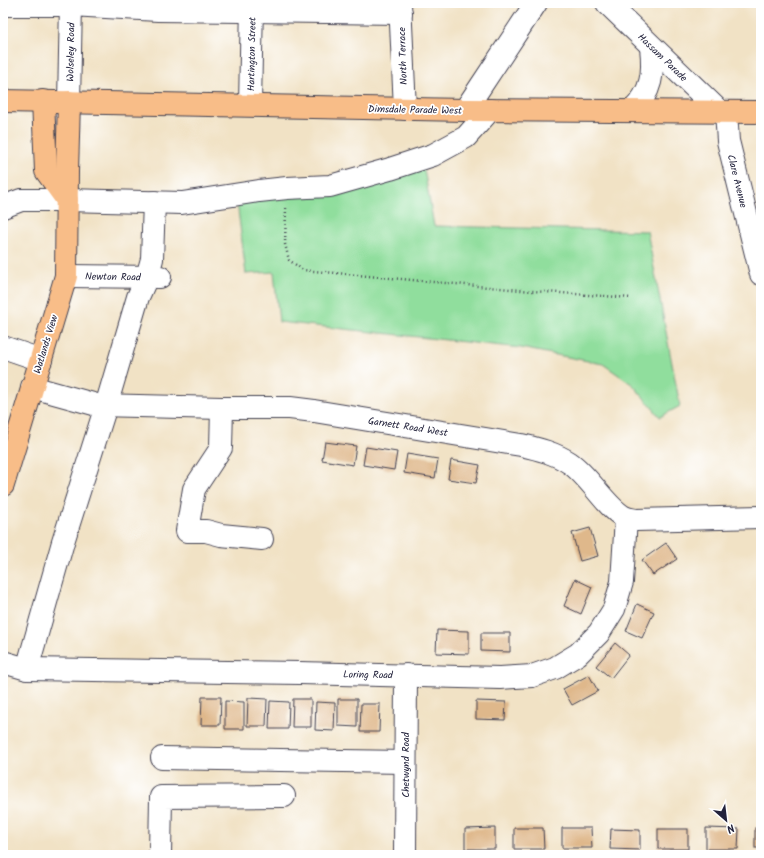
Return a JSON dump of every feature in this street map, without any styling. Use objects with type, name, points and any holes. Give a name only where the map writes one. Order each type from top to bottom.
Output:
[{"type":"main road","name":"Dimsdale Parade West","points":[[3,101],[465,110],[761,112]]},
{"type":"main road","points":[[43,101],[46,170],[66,200]]},
{"type":"main road","name":"Watlands View","points":[[3,485],[66,276],[66,200],[69,102]]},
{"type":"street","points":[[465,110],[536,3]]},
{"type":"street","name":"Hassam Parade","points":[[607,3],[651,47],[722,111]]},
{"type":"street","points":[[3,4],[400,8]]},
{"type":"street","name":"Wolseley Road","points":[[69,102],[71,4]]},
{"type":"street","name":"Hartington Street","points":[[250,105],[252,7]]},
{"type":"street","name":"North Terrace","points":[[400,8],[405,109]]},
{"type":"street","points":[[632,111],[644,97],[650,85],[653,60],[651,47]]},
{"type":"street","points":[[3,207],[20,200],[182,203],[287,188],[330,186],[433,155],[466,137],[490,110]]},
{"type":"street","name":"Clare Avenue","points":[[722,111],[761,274]]},
{"type":"street","points":[[27,668],[63,542],[106,406],[138,297],[154,277],[152,259],[154,202]]},
{"type":"street","name":"Newton Road","points":[[66,276],[154,277]]},
{"type":"street","points":[[3,347],[41,360]]},
{"type":"street","name":"Garnett Road West","points":[[32,387],[97,405],[290,408],[522,445],[549,452],[571,464],[589,481],[616,512],[626,518]]},
{"type":"street","points":[[222,408],[221,448],[194,489],[187,531],[206,531],[221,535],[262,539]]},
{"type":"street","points":[[626,518],[636,520],[761,517]]},
{"type":"street","name":"Loring Road","points":[[3,662],[27,668],[500,678],[532,676],[555,668],[578,654],[599,633],[614,609],[622,582],[626,518]]},
{"type":"street","name":"Chetwynd Road","points":[[405,855],[406,675]]},
{"type":"street","points":[[162,758],[406,762]]},
{"type":"street","points":[[160,855],[161,797],[284,796]]},
{"type":"path","points":[[287,188],[285,244],[288,260],[302,270],[532,291],[632,298]]},
{"type":"green space","points":[[424,169],[434,226],[647,231],[680,406],[660,417],[633,385],[603,364],[521,348],[279,322],[274,272],[246,274],[237,202]]},
{"type":"building","points":[[325,442],[356,446],[353,465],[322,460]]},
{"type":"building","points":[[366,447],[397,452],[394,470],[363,465]]},
{"type":"building","points":[[407,454],[438,459],[435,478],[404,473]]},
{"type":"building","points":[[451,460],[480,465],[476,483],[448,479]]},
{"type":"building","points":[[590,528],[598,556],[580,561],[572,533]]},
{"type":"building","points":[[666,543],[677,559],[653,575],[642,560]]},
{"type":"building","points":[[575,579],[592,587],[581,614],[564,606]]},
{"type":"building","points":[[637,604],[654,612],[642,638],[626,631]]},
{"type":"building","points":[[437,630],[469,631],[469,654],[436,653]]},
{"type":"building","points":[[481,633],[510,633],[510,652],[481,651]]},
{"type":"building","points":[[615,643],[629,655],[611,678],[596,666]]},
{"type":"building","points":[[589,675],[598,691],[572,705],[563,689]]},
{"type":"building","points":[[202,697],[221,697],[220,725],[201,725]]},
{"type":"building","points":[[248,698],[267,699],[266,726],[247,726]]},
{"type":"building","points":[[293,699],[311,699],[311,727],[292,727]]},
{"type":"building","points":[[338,699],[357,699],[357,727],[338,726]]},
{"type":"building","points":[[225,701],[244,702],[244,729],[225,729]]},
{"type":"building","points":[[270,701],[289,702],[288,729],[269,729]]},
{"type":"building","points":[[476,701],[506,702],[505,720],[476,719]]},
{"type":"building","points":[[316,702],[335,703],[334,731],[315,730]]},
{"type":"building","points":[[361,704],[380,704],[379,732],[360,732]]},
{"type":"building","points":[[495,828],[495,849],[465,849],[465,829]]},
{"type":"building","points":[[514,828],[543,828],[544,849],[514,849]]},
{"type":"building","points":[[562,828],[591,828],[592,848],[562,848]]},
{"type":"building","points":[[706,828],[739,829],[738,849],[706,849]]},
{"type":"building","points":[[755,828],[761,828],[761,848],[755,848]]},
{"type":"building","points":[[611,829],[640,830],[640,850],[610,849]]},
{"type":"building","points":[[658,829],[688,829],[688,849],[658,849]]}]
